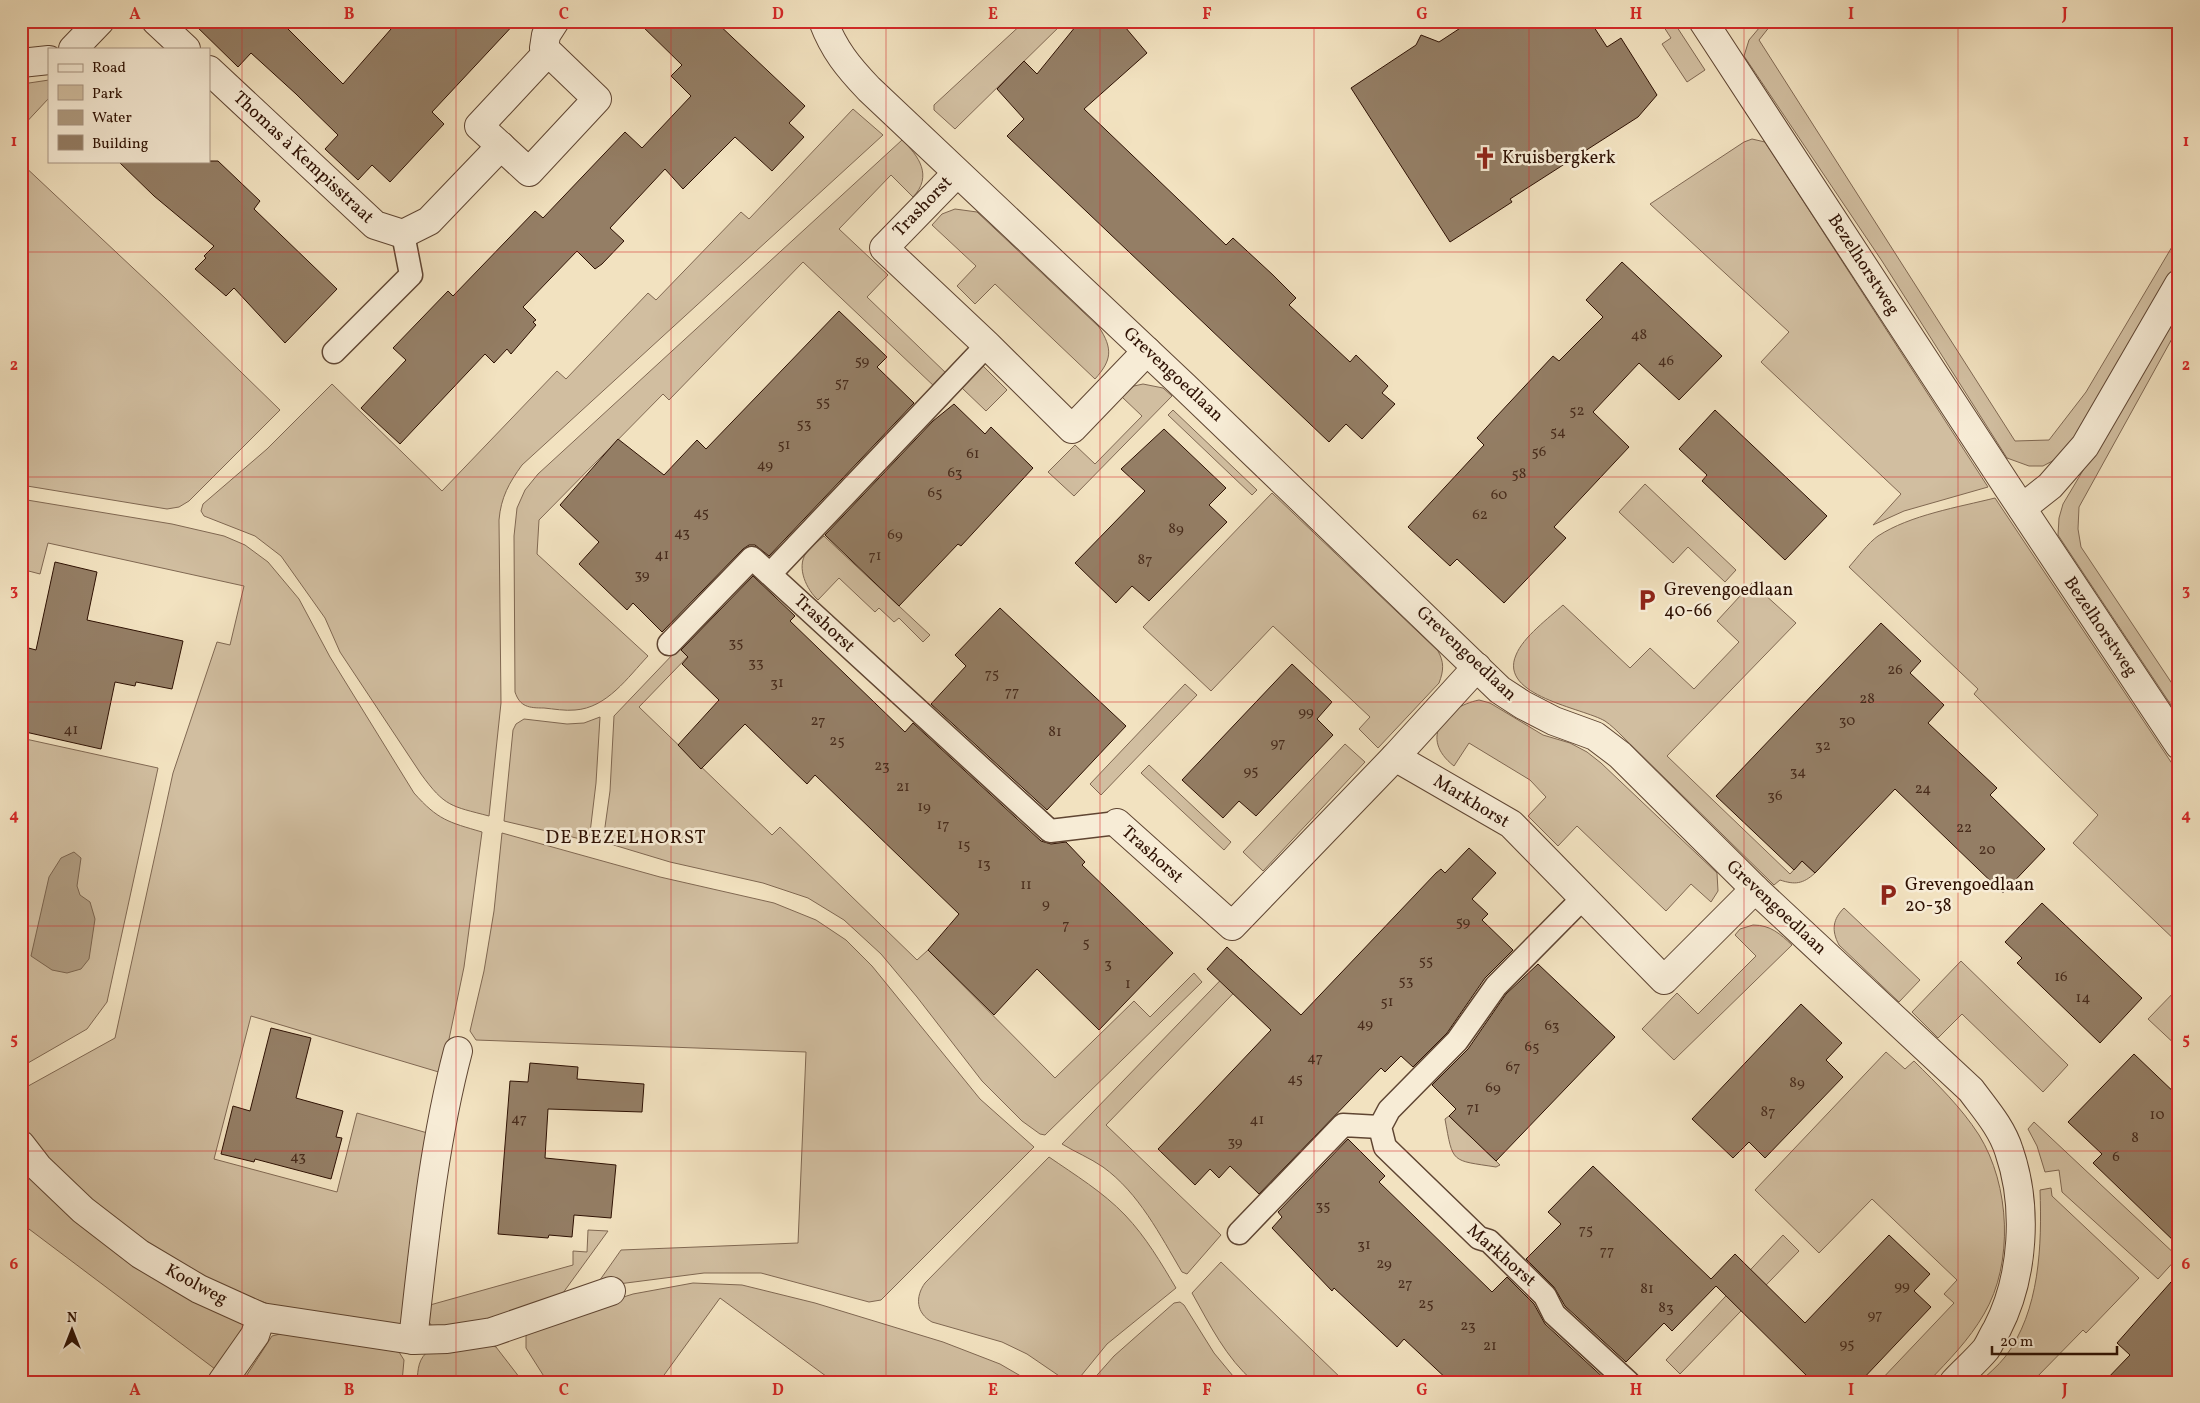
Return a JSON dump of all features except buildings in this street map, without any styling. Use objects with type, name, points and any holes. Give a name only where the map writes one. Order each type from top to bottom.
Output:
[{"type":"street","points":[[74,48],[100,21]]},
{"type":"street","points":[[156,21],[185,48]]},
{"type":"street","points":[[548,52],[479,126],[529,172],[597,98],[544,48],[546,35],[555,21]]},
{"type":"street","name":"Grevengoedlaan","points":[[823,21],[831,42],[845,64],[1500,690],[1523,705],[1554,721],[1595,736],[1620,755],[1755,888],[1971,1090],[1994,1121],[2009,1150],[2017,1185],[2021,1233],[2015,1274],[2007,1309],[1987,1348],[1954,1382]]},
{"type":"street","name":"Bezelhorstweg","points":[[1704,21],[2179,745]]},
{"type":"street","points":[[21,62],[48,60]]},
{"type":"street","name":"Thomas à Kempisstraat","points":[[210,71],[375,225],[403,234]]},
{"type":"street","points":[[403,234],[429,221],[501,146]]},
{"type":"street","name":"Trashorst","points":[[957,173],[884,248],[987,345],[1072,429],[1147,351]]},
{"type":"street","points":[[2022,508],[2050,486],[2085,446],[2179,284]]},
{"type":"street","name":"Trashorst","points":[[1116,823],[1232,926],[1395,757],[1477,667]]},
{"type":"street","name":"Markhorst","points":[[1395,757],[1511,824],[1664,980],[1755,888]]},
{"type":"street","points":[[413,1340],[436,1150],[444,1104],[458,1051]]},
{"type":"street","name":"Koolweg","points":[[21,1145],[38,1167],[83,1210],[140,1254],[199,1289],[261,1316],[413,1340],[448,1339],[492,1332],[611,1291]]},
{"type":"street","points":[[222,1382],[255,1335],[261,1316]]},
{"type":"lane","points":[[334,352],[411,275],[403,234]]},
{"type":"lane","points":[[770,574],[987,345]]},
{"type":"lane","name":"Trashorst","points":[[669,644],[752,558],[1050,831],[1116,823]]},
{"type":"lane","points":[[1239,1233],[1343,1125],[1380,1127],[1389,1110],[1457,1041],[1496,986],[1583,898]]},
{"type":"lane","name":"Markhorst","points":[[1380,1127],[1385,1147],[1479,1238],[1489,1241],[1545,1296],[1554,1314],[1628,1382]]},
{"type":"green space","points":[[1025,21],[1065,21],[955,129],[934,110],[934,105]]},
{"type":"green space","points":[[1660,21],[1673,21],[1705,70],[1687,82],[1662,44],[1671,38]]},
{"type":"green space","points":[[1765,21],[1774,21],[1759,40],[2015,441],[2049,440],[2086,392],[2179,235],[2179,264],[2125,360],[2062,456],[2043,466],[2029,466],[2007,458],[1882,261],[1744,56],[1749,40]]},
{"type":"green space","points":[[48,80],[48,99],[21,128],[21,82],[29,83]]},
{"type":"green space","points":[[853,109],[883,135],[522,465],[510,484],[504,497],[499,520],[501,703],[489,816],[450,804],[436,793],[421,774],[340,652],[325,618],[281,556],[255,536],[204,516],[201,511],[203,504],[267,449],[332,384],[442,491],[557,371],[566,379],[648,293],[656,300],[741,212],[749,219]]},
{"type":"green space","points":[[1752,139],[1765,142],[1988,487],[1904,511],[1873,525],[1901,494],[1761,362],[1789,332],[1650,204],[1744,142]]},
{"type":"green space","points":[[902,140],[914,153],[921,167],[923,174],[919,189],[913,197],[891,175],[839,229],[888,275],[867,297],[948,375],[936,388],[803,262],[669,400],[663,394],[539,520],[537,554],[648,656],[625,682],[607,698],[587,708],[563,710],[534,708],[522,704],[515,692],[514,536],[517,508],[525,490],[538,474]]},
{"type":"green space","points":[[21,163],[165,298],[280,410],[189,501],[179,507],[167,509],[21,485]]},
{"type":"green space","points":[[955,209],[977,212],[1099,327],[1107,342],[1109,354],[1105,366],[1095,379],[995,284],[975,304],[957,286],[976,266],[932,225],[942,214]]},
{"type":"green space","points":[[2179,309],[2179,326],[2079,507],[2078,529],[2081,547],[2179,694],[2179,717],[2058,535],[2059,518],[2063,504]]},
{"type":"green space","points":[[983,366],[1007,390],[986,411],[962,388]]},
{"type":"green space","points":[[1143,384],[1163,388],[1172,396],[1074,496],[1048,472],[1075,445],[1095,464],[1142,416],[1122,397],[1134,386]]},
{"type":"green space","points":[[1173,410],[1257,490],[1252,495],[1168,415]]},
{"type":"green space","points":[[1645,484],[1736,570],[1725,582],[1688,547],[1673,563],[1619,512]]},
{"type":"green space","points":[[1272,493],[1440,655],[1443,666],[1439,683],[1378,748],[1359,729],[1370,717],[1273,626],[1211,691],[1143,627]]},
{"type":"green space","points":[[1995,498],[2179,774],[2179,944],[2073,843],[2098,815],[1974,694],[1978,689],[1849,567],[1874,539],[1905,522]]},
{"type":"green space","points":[[21,499],[172,524],[224,536],[245,545],[268,562],[299,599],[330,657],[414,793],[437,815],[482,832],[464,967],[442,1073],[251,1016],[214,1159],[337,1192],[357,1113],[431,1134],[401,1326],[281,1309],[220,1285],[151,1246],[90,1201],[48,1160],[21,1127],[21,1090],[115,1038],[173,773],[217,642],[230,645],[244,586],[48,543],[40,574],[21,569]]},
{"type":"green space","points":[[824,536],[930,635],[923,642],[899,618],[894,622],[879,608],[875,612],[839,578],[818,600],[814,596],[804,578],[803,559],[812,546]]},
{"type":"green space","points":[[1752,583],[1796,623],[1667,756],[1790,874],[1802,861],[1815,873],[1799,882],[1790,883],[1780,880],[1774,885],[1609,724],[1530,690],[1519,681],[1514,669],[1516,655],[1524,641],[1563,605],[1630,668],[1650,648],[1694,689],[1739,642],[1717,621]]},
{"type":"green space","points":[[717,608],[726,617],[639,707],[772,835],[780,827],[917,960],[928,950],[1055,1078],[1134,1001],[1150,1017],[1194,973],[1202,982],[1045,1135],[1040,1134],[1022,1121],[982,1081],[881,954],[844,920],[808,898],[763,883],[670,862],[607,843],[604,834],[610,791],[614,716]]},
{"type":"green space","points":[[1185,684],[1197,695],[1101,795],[1090,784]]},
{"type":"green space","points":[[1479,700],[1490,703],[1543,735],[1570,743],[1587,752],[1601,763],[1717,873],[1718,891],[1711,902],[1691,884],[1666,911],[1577,826],[1558,846],[1528,816],[1546,797],[1530,780],[1469,743],[1454,766],[1443,755],[1438,745],[1437,735],[1440,725],[1456,709]]},
{"type":"green space","points":[[600,717],[596,783],[589,841],[504,821],[513,730],[516,724],[524,719],[567,724],[584,723]]},
{"type":"green space","points":[[21,738],[158,768],[107,1002],[87,1029],[21,1067]]},
{"type":"green space","points":[[1345,744],[1365,762],[1263,871],[1243,852]]},
{"type":"green space","points":[[1149,765],[1231,842],[1224,850],[1141,773]]},
{"type":"green space","points":[[502,833],[660,877],[774,903],[816,920],[846,940],[872,966],[980,1099],[1034,1147],[881,1300],[869,1302],[761,1273],[704,1273],[595,1287],[621,1250],[798,1243],[806,1052],[476,1040],[470,1031],[484,971],[494,911]]},
{"type":"green space","points":[[1844,908],[1920,980],[1899,1002],[1839,945],[1834,925],[1837,916]]},
{"type":"green space","points":[[1753,925],[1770,928],[1792,945],[1674,1060],[1642,1029],[1677,993],[1698,1014],[1756,956],[1735,935],[1740,929]]},
{"type":"green space","points":[[1241,959],[1254,972],[1106,1125],[1221,1235],[1187,1274],[1182,1272],[1148,1215],[1116,1177],[1103,1167],[1062,1144]]},
{"type":"green space","points":[[1961,961],[2068,1065],[2043,1092],[1962,1014],[1938,1038],[1912,1012]]},
{"type":"green space","points":[[2179,987],[2179,1048],[2148,1019]]},
{"type":"green space","points":[[1886,1052],[1905,1069],[1914,1061],[1964,1115],[1979,1135],[1989,1155],[1997,1177],[2002,1200],[2004,1248],[1994,1294],[1972,1332],[1928,1382],[1879,1382],[1954,1303],[1944,1294],[1957,1280],[1872,1199],[1819,1253],[1755,1190]]},
{"type":"green space","points":[[1449,1116],[1500,1165],[1496,1167],[1470,1163],[1462,1161],[1457,1157],[1450,1144],[1445,1119]]},
{"type":"green space","points":[[2034,1122],[2178,1257],[2158,1279],[2062,1192],[2059,1170],[2045,1172],[2037,1146],[2028,1129]]},
{"type":"green space","points":[[1049,1157],[1098,1191],[1133,1223],[1176,1288],[1107,1344],[1076,1382],[1068,1382],[1027,1354],[1002,1342],[932,1322],[923,1314],[919,1304],[920,1294],[925,1283]]},
{"type":"green space","points":[[21,1158],[242,1317],[246,1328],[215,1369],[21,1223]]},
{"type":"green space","points":[[2051,1188],[2052,1196],[2139,1278],[2086,1333],[2083,1330],[2032,1382],[1980,1382],[2005,1357],[2017,1339],[2026,1319],[2032,1298],[2039,1255],[2040,1190]]},
{"type":"green space","points":[[588,1230],[608,1231],[560,1297],[480,1324],[434,1329],[429,1322],[430,1305],[573,1265],[573,1251],[587,1252]]},
{"type":"green space","points":[[1783,1235],[1799,1251],[1680,1374],[1666,1360]]},
{"type":"green space","points":[[1221,1262],[1345,1382],[1254,1382],[1244,1373],[1219,1340],[1192,1293]]},
{"type":"green space","points":[[693,1283],[742,1285],[815,1303],[943,1342],[1000,1364],[1031,1382],[834,1382],[720,1298],[659,1382],[551,1382],[545,1378],[526,1348],[526,1336],[538,1324],[633,1294]]},
{"type":"green space","points":[[1180,1302],[1184,1305],[1214,1353],[1238,1382],[1091,1382],[1114,1356],[1174,1303]]},
{"type":"green space","points":[[284,1333],[399,1352],[404,1360],[402,1382],[243,1381],[272,1336]]},
{"type":"green space","points":[[488,1343],[496,1347],[523,1382],[417,1382],[418,1368],[421,1360],[430,1350]]},
{"type":"water","points":[[74,852],[81,858],[77,886],[80,895],[90,902],[95,919],[89,959],[81,969],[67,973],[52,970],[31,956],[49,877],[61,858]]},
{"type":"place","name":"Kruisbergkerk","points":[[1485,158]]},
{"type":"place","name":"Grevengoedlaan 40-66","points":[[1647,600]]},
{"type":"place","name":"Grevengoedlaan 20-38","points":[[1888,895]]},
{"type":"district","name":"DE BEZELHORST","points":[[626,838]]}]
